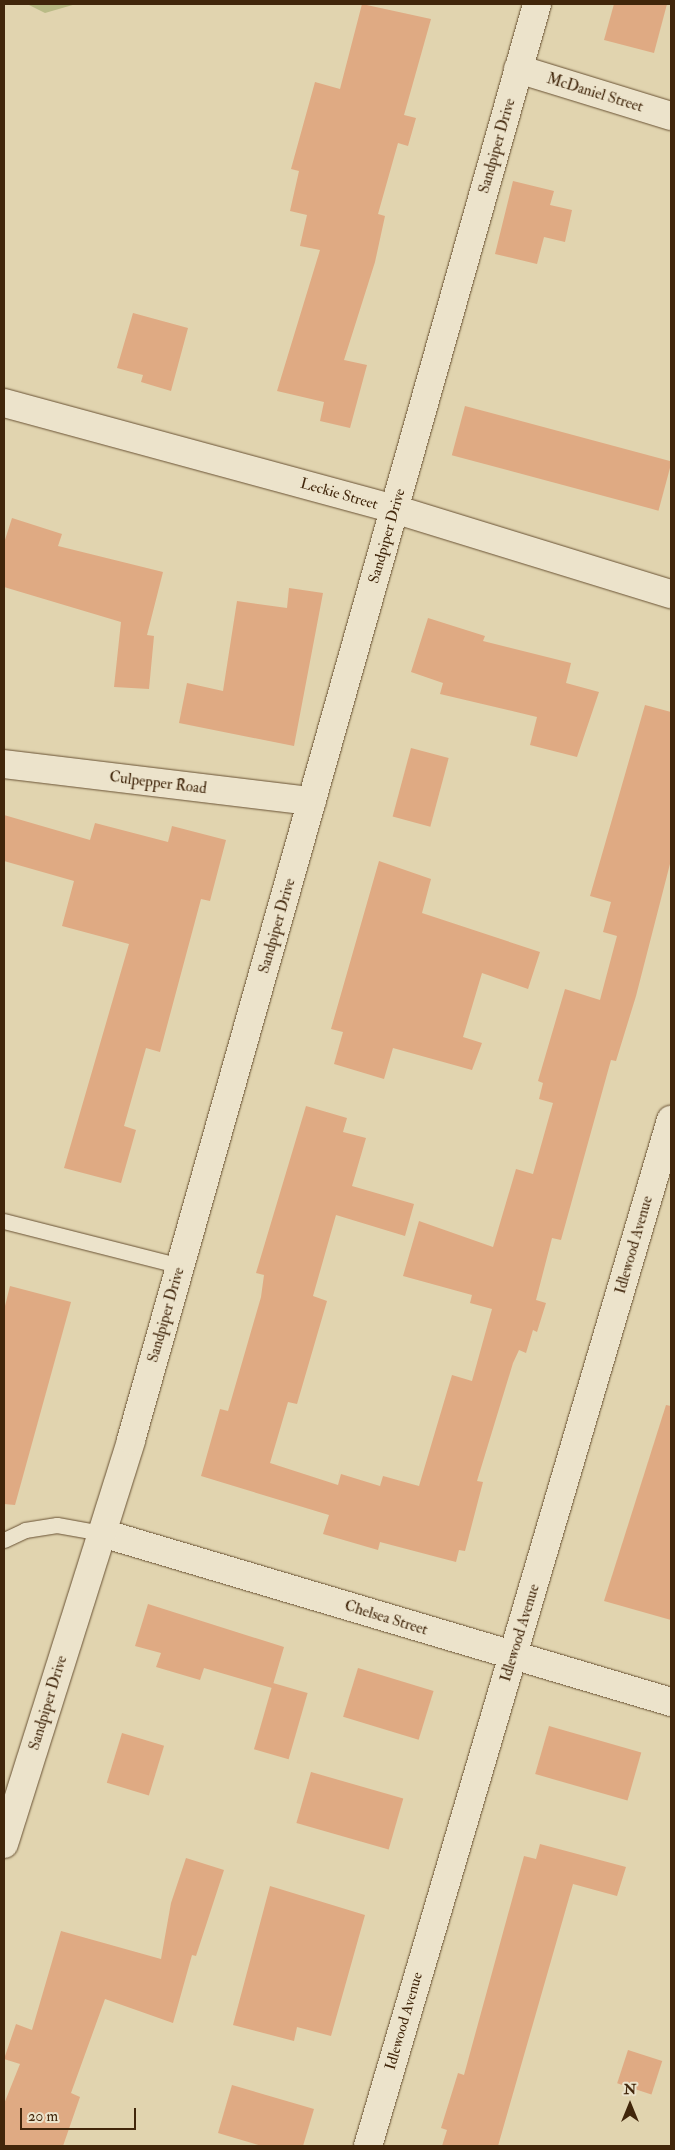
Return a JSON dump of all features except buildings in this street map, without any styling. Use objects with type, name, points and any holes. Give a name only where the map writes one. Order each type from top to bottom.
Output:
[{"type":"street","name":"Sandpiper Drive","points":[[4,1844],[102,1533],[180,1266],[537,4]]},
{"type":"street","name":"McDaniel Street","points":[[518,69],[671,116]]},
{"type":"street","name":"Leckie Street","points":[[4,403],[394,509],[671,594]]},
{"type":"street","name":"Culpepper Road","points":[[4,764],[312,801]]},
{"type":"street","name":"Idlewood Avenue","points":[[368,2146],[671,1120]]},
{"type":"street","name":"Chelsea Street","points":[[102,1533],[671,1702]]},
{"type":"lane","points":[[4,1222],[180,1266]]},
{"type":"lane","points":[[4,1540],[25,1530],[57,1525],[102,1533]]},
{"type":"green space","points":[[27,4],[76,4],[45,13]]}]
